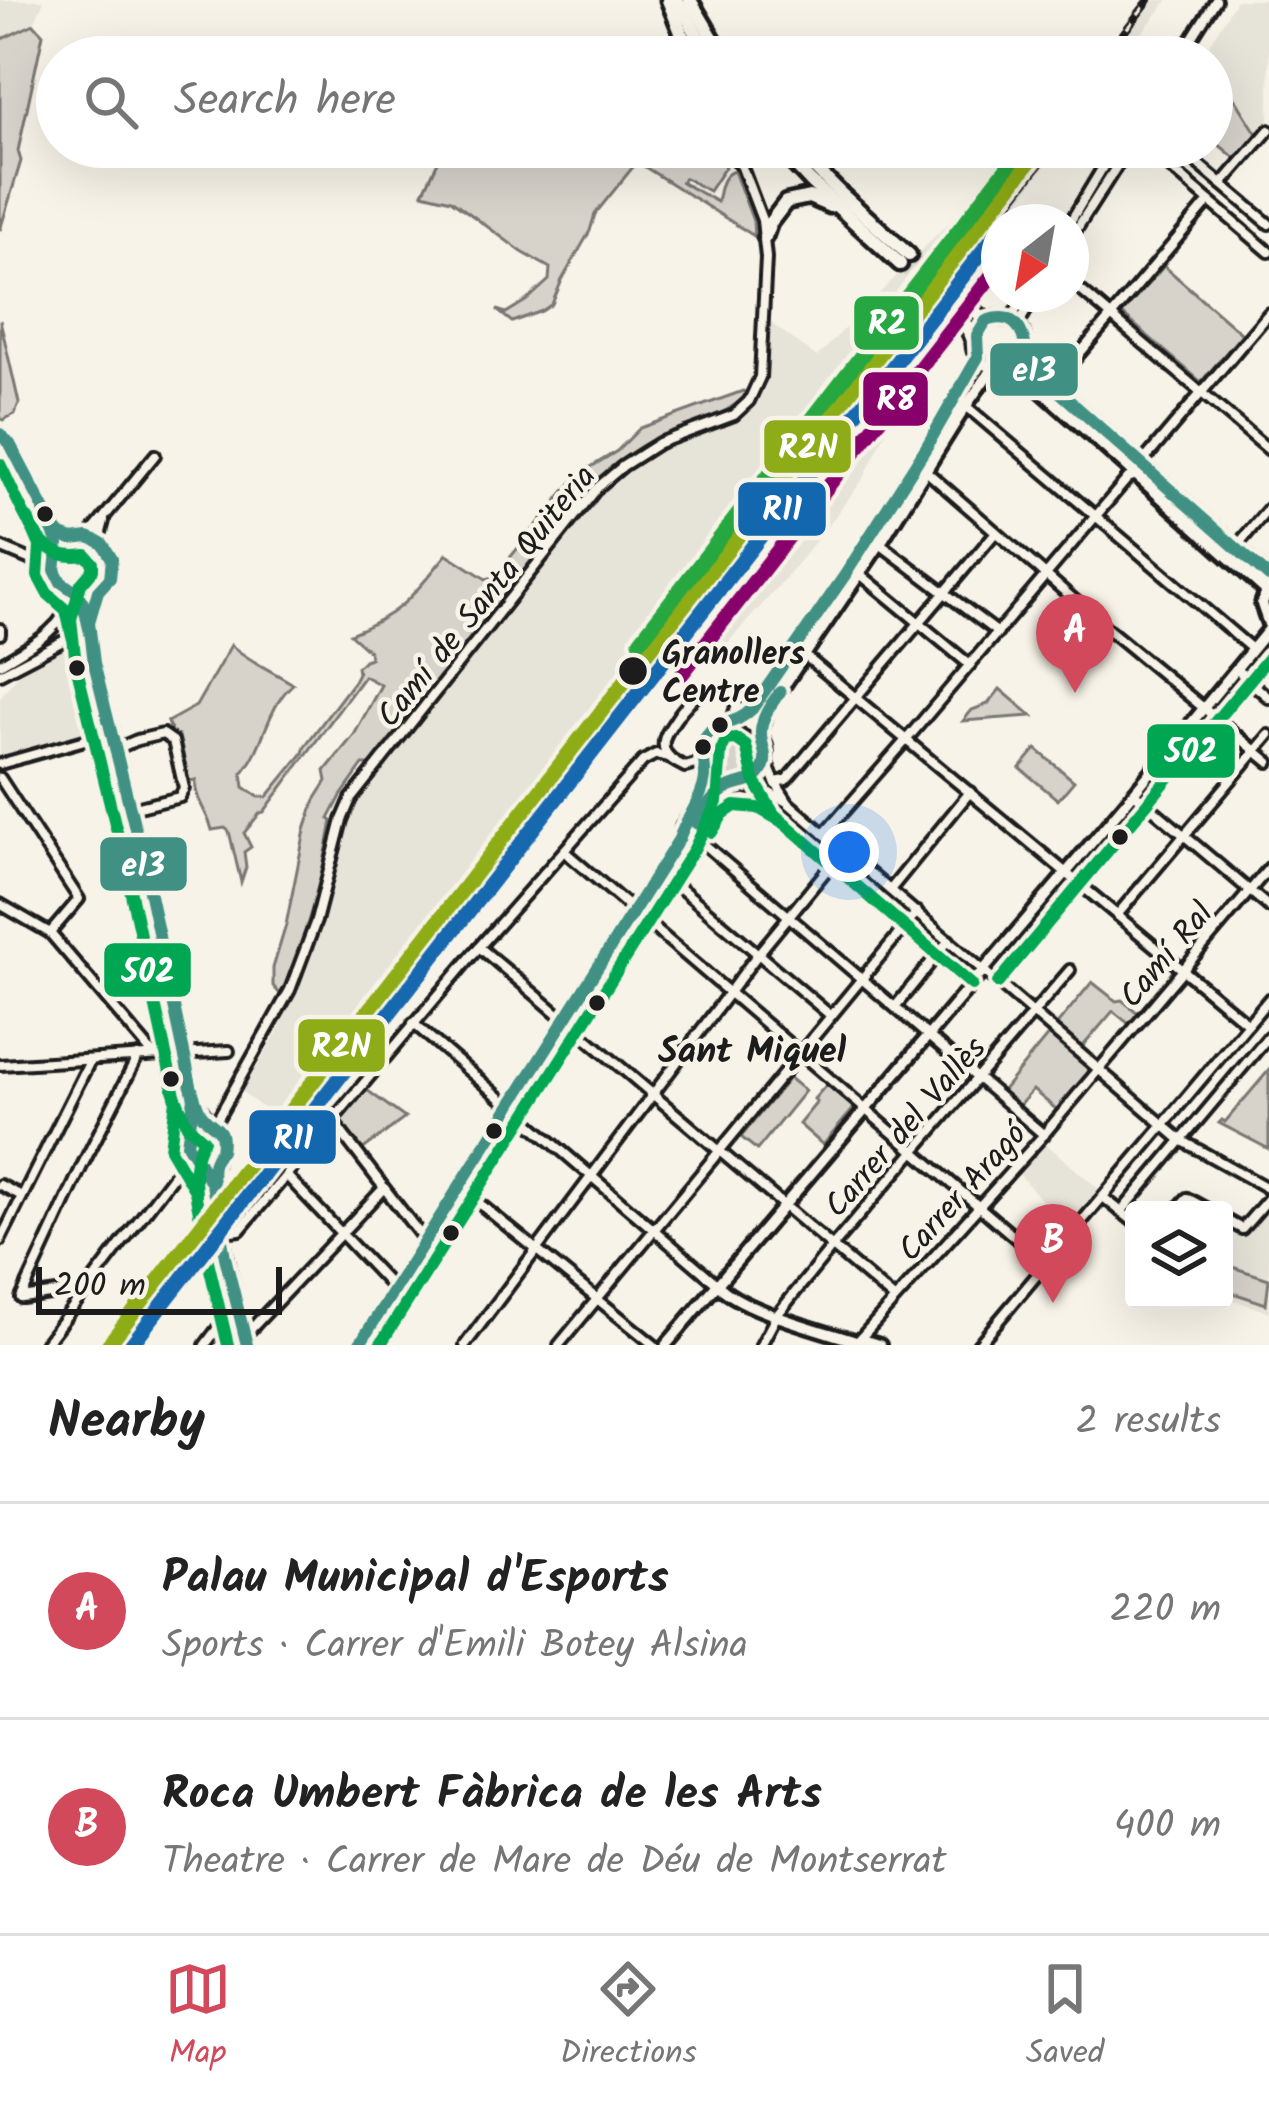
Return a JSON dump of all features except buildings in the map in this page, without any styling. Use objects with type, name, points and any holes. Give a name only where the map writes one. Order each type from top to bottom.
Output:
[{"type":"highway","points":[[672,0],[684,36]]},
{"type":"highway","points":[[672,0],[696,36]]},
{"type":"highway","points":[[690,0],[711,36]]},
{"type":"highway","points":[[799,168],[842,212],[904,260],[815,168]]},
{"type":"highway","points":[[765,238],[779,208],[791,200],[809,197],[842,212]]},
{"type":"highway","points":[[974,342],[968,314],[986,321]]},
{"type":"main road","points":[[1268,587],[1138,469],[1029,365],[1022,332],[1014,323],[1001,318],[980,326],[974,342],[978,357],[1022,374],[1138,469],[1235,548],[1268,587]]},
{"type":"main road","points":[[1000,368],[1017,362],[1024,349]]},
{"type":"main road","points":[[1268,587],[1263,611],[1269,626]]},
{"type":"street","points":[[1193,36],[1216,0]]},
{"type":"street","points":[[1222,184],[1269,130]]},
{"type":"street","points":[[743,168],[765,238]]},
{"type":"street","points":[[1081,204],[1102,168]]},
{"type":"street","points":[[1089,210],[1116,168]]},
{"type":"street","points":[[1170,168],[1269,252]]},
{"type":"street","points":[[1203,168],[1269,224]]},
{"type":"street","points":[[1053,386],[1209,201]]},
{"type":"street","name":"Camí de Santa Quiteria","points":[[212,1124],[290,990],[316,921],[351,799],[598,488],[659,442],[734,415],[749,401],[761,368],[765,238]]},
{"type":"street","points":[[1089,298],[1269,449]]},
{"type":"street","points":[[1014,323],[1019,312]]},
{"type":"street","points":[[1014,323],[1022,312]]},
{"type":"street","points":[[824,834],[1269,313]]},
{"type":"street","points":[[358,1345],[679,838],[700,797],[701,748],[707,735],[759,701],[864,548],[978,357]]},
{"type":"street","points":[[760,735],[769,708],[966,406],[1000,368]]},
{"type":"street","points":[[966,406],[1252,649]]},
{"type":"street","points":[[0,434],[10,444],[53,526],[73,539],[88,537],[103,544]]},
{"type":"street","points":[[88,537],[155,455]]},
{"type":"street","points":[[926,471],[1269,762]]},
{"type":"street","points":[[1235,548],[1269,508]]},
{"type":"street","points":[[89,622],[98,591],[112,568],[100,536],[104,520]]},
{"type":"street","points":[[53,526],[58,554],[55,570],[61,582],[76,593],[89,622],[94,663],[194,1100],[187,1144],[213,1188],[243,1342]]},
{"type":"street","points":[[775,782],[786,780],[996,532]]},
{"type":"street","points":[[58,554],[73,539]]},
{"type":"street","points":[[880,544],[998,633]]},
{"type":"street","points":[[0,547],[55,570]]},
{"type":"street","points":[[860,574],[970,665]]},
{"type":"street","points":[[76,593],[98,591]]},
{"type":"street","points":[[0,664],[56,628],[76,593]]},
{"type":"street","points":[[666,1345],[1134,793],[1269,626]]},
{"type":"street","points":[[0,674],[57,641],[73,642],[94,663]]},
{"type":"street","points":[[804,656],[1248,1024]]},
{"type":"street","points":[[1236,669],[1269,698]]},
{"type":"street","points":[[669,757],[663,746],[665,737],[698,695],[712,690],[728,693],[737,705],[734,721]]},
{"type":"street","points":[[679,838],[690,832],[710,802],[758,777],[766,760],[760,735],[734,721]]},
{"type":"street","points":[[0,764],[113,732]]},
{"type":"street","points":[[116,749],[164,734],[173,741],[184,788],[179,797],[131,809]]},
{"type":"street","points":[[1118,914],[1269,735]]},
{"type":"street","points":[[223,1227],[240,1230],[643,760],[656,754],[685,767],[704,766]]},
{"type":"street","points":[[766,760],[787,802]]},
{"type":"street","points":[[704,766],[712,779],[764,790],[787,802],[1181,1141],[1269,1189]]},
{"type":"street","points":[[0,778],[79,898],[50,933]]},
{"type":"street","points":[[890,890],[970,792]]},
{"type":"street","points":[[1134,793],[1269,908]]},
{"type":"street","points":[[690,832],[1044,1135]]},
{"type":"street","points":[[466,1345],[758,954],[844,850]]},
{"type":"street","points":[[564,851],[1046,1264]]},
{"type":"street","name":"Camí Ral","points":[[1097,1070],[1269,868]]},
{"type":"street","points":[[658,870],[830,1015]]},
{"type":"street","points":[[0,904],[50,933],[153,1054]]},
{"type":"street","points":[[559,1345],[916,912]]},
{"type":"street","points":[[895,1007],[949,940]]},
{"type":"street","points":[[479,947],[895,1300]]},
{"type":"street","name":"Carrer del Vallès","points":[[761,1345],[777,1315],[832,1247],[1070,970]]},
{"type":"street","points":[[978,1345],[1269,999]]},
{"type":"street","points":[[413,1023],[727,1296],[858,1343],[880,1345]]},
{"type":"street","points":[[1121,1211],[1268,1039]]},
{"type":"street","points":[[0,1065],[229,1051]]},
{"type":"street","points":[[78,1300],[64,1292],[21,1298],[138,1056]]},
{"type":"street","points":[[0,1241],[91,1060]]},
{"type":"street","name":"Carrer Aragó","points":[[858,1343],[1097,1070]]},
{"type":"street","points":[[194,1100],[219,1130],[223,1144],[215,1156],[213,1188]]},
{"type":"street","points":[[332,1120],[425,1240]]},
{"type":"street","points":[[189,1129],[201,1121],[212,1124]]},
{"type":"street","points":[[193,1155],[206,1160],[215,1156]]},
{"type":"street","points":[[44,1345],[193,1155]]},
{"type":"street","points":[[286,1175],[394,1289]]},
{"type":"street","points":[[0,1185],[22,1196]]},
{"type":"street","points":[[459,1187],[654,1345]]},
{"type":"street","points":[[243,1342],[252,1326],[384,1188]]},
{"type":"street","points":[[1103,1197],[1125,1214]]},
{"type":"street","points":[[1233,1224],[1242,1229],[1269,1198]]},
{"type":"street","points":[[205,1345],[236,1304]]},
{"type":"shaded area","points":[[0,0],[44,0],[34,24],[0,40]]},
{"type":"shaded area","points":[[1143,0],[1168,0],[1139,36],[1116,36]]},
{"type":"shaded area","points":[[1236,0],[1269,0],[1269,120],[1257,134],[1233,97],[1233,36],[1215,36]]},
{"type":"shaded area","points":[[34,24],[43,34],[36,36],[36,67],[18,151],[21,161],[0,230],[0,40]]},
{"type":"shaded area","points":[[1233,97],[1257,134],[1236,159],[1233,156]]},
{"type":"shaded area","points":[[435,168],[632,168],[595,214],[552,304],[512,322],[497,310],[506,313],[527,300],[549,280],[550,268],[451,200],[423,193]]},
{"type":"shaded area","points":[[646,168],[724,168],[709,191],[685,178],[681,182],[717,202],[723,179],[734,171],[754,236]]},
{"type":"shaded area","points":[[995,168],[1043,168],[1016,204],[981,204],[981,257],[921,357],[864,478],[827,527],[715,657],[684,635],[309,1107],[128,1345],[97,1345],[273,1116],[242,1092],[304,974],[360,798],[596,500],[656,452],[732,423],[750,410],[764,390],[771,323],[817,357],[961,210]]},
{"type":"shaded area","points":[[1164,266],[1242,334],[1201,382],[1122,314]]},
{"type":"shaded area","points":[[0,320],[19,403],[15,414],[3,420],[0,418]]},
{"type":"shaded area","points":[[743,391],[747,394],[727,410],[642,446],[588,489],[371,765],[363,765],[329,819],[318,888],[281,995],[273,986],[273,968],[305,830],[327,781],[325,771],[354,735],[381,685],[364,676],[244,833],[251,847],[244,852],[241,882],[229,831],[212,830],[196,780],[189,781],[179,736],[174,736],[167,722],[196,706],[231,645],[293,684],[277,704],[242,773],[244,787],[267,797],[354,681],[357,667],[370,658],[369,651],[350,634],[405,602],[447,554],[486,579],[494,577],[578,475],[617,451],[640,428]]},
{"type":"shaded area","points":[[65,646],[88,731],[0,757],[0,697],[45,652]]},
{"type":"shaded area","points":[[1000,689],[1032,716],[963,721],[972,710],[988,704]]},
{"type":"shaded area","points":[[733,731],[750,738],[757,755],[750,772],[733,779],[716,772],[709,755],[716,738]]},
{"type":"shaded area","points":[[1036,749],[1074,781],[1058,800],[1020,768]]},
{"type":"shaded area","points":[[1092,982],[1143,1017],[1134,1028],[1113,1011],[1078,1052],[1097,1070],[1062,1114],[1033,1090],[1014,1111],[998,1096]]},
{"type":"shaded area","points":[[1269,1070],[1269,1149],[1219,1123],[1225,1122]]},
{"type":"shaded area","points":[[789,1078],[805,1091],[757,1150],[741,1137]]},
{"type":"shaded area","points":[[827,1084],[855,1107],[823,1145],[799,1124]]},
{"type":"shaded area","points":[[360,1085],[405,1118],[358,1153],[332,1120]]},
{"type":"shaded area","points":[[1045,1143],[1100,1190],[1067,1229],[1018,1173]]},
{"type":"shaded area","points":[[1262,1212],[1269,1216],[1269,1312],[1233,1300],[1233,1226],[1244,1232]]},
{"type":"shaded area","points":[[1233,1267],[1269,1279],[1266,1304],[1233,1293]]},
{"type":"tunnel","points":[[909,255],[972,309]]},
{"type":"tunnel","points":[[900,264],[963,318]]},
{"type":"railway","points":[[1121,36],[1149,0]]},
{"type":"railway","points":[[978,244],[1037,168]]},
{"type":"railway","points":[[713,646],[844,477],[981,243]]},
{"type":"transit line","name":"R2","points":[[640,641],[1007,168]]},
{"type":"transit line","name":"R2N","points":[[108,1345],[1025,168]]},
{"type":"transit line","name":"R11","points":[[131,1345],[981,253]]},
{"type":"transit line","name":"R8","points":[[682,674],[981,289]]},
{"type":"transit line","name":"e13","points":[[359,1345],[679,839],[704,785],[706,736],[752,709],[845,575],[978,357],[977,336],[986,321],[998,318],[1014,323],[1023,337],[1029,365],[1269,577]]},
{"type":"transit line","name":"e13","points":[[0,434],[61,535],[96,540],[112,559],[110,578],[98,591],[89,622],[94,663],[194,1099],[187,1144],[212,1184],[247,1345]]},
{"type":"transit line","name":"502","points":[[0,464],[42,541],[58,553],[86,555],[93,563],[71,619],[76,665],[176,1100],[170,1149],[195,1191],[228,1345]]},
{"type":"transit line","name":"e13","points":[[44,511],[58,543],[55,570],[83,603],[90,633]]},
{"type":"transit line","name":"502","points":[[28,518],[40,546],[38,576],[47,593],[66,610],[72,637]]},
{"type":"transit line","name":"502","points":[[998,983],[1269,657]]},
{"type":"transit line","name":"e13","points":[[696,823],[718,795],[761,772],[765,758],[762,723],[780,692]]},
{"type":"transit line","name":"502","points":[[380,1345],[694,849],[717,802],[726,740],[736,739],[746,746],[754,780],[774,814],[972,985]]},
{"type":"transit line","name":"502","points":[[712,832],[723,814],[735,806],[758,808],[786,824]]},
{"type":"transit line","name":"e13","points":[[190,1084],[200,1112],[222,1136],[213,1166],[214,1195]]},
{"type":"transit line","name":"502","points":[[173,1090],[187,1125],[204,1140],[196,1160],[196,1196]]},
{"type":"place","name":"Granollers Centre","points":[[633,671]]},
{"type":"place","name":"Palau Municipal d'Esports","points":[[1075,693]]},
{"type":"place","name":"Roca Umbert Fàbrica de les Arts","points":[[1053,1303]]},
{"type":"district","name":"Sant Miquel","points":[[752,1049]]}]
